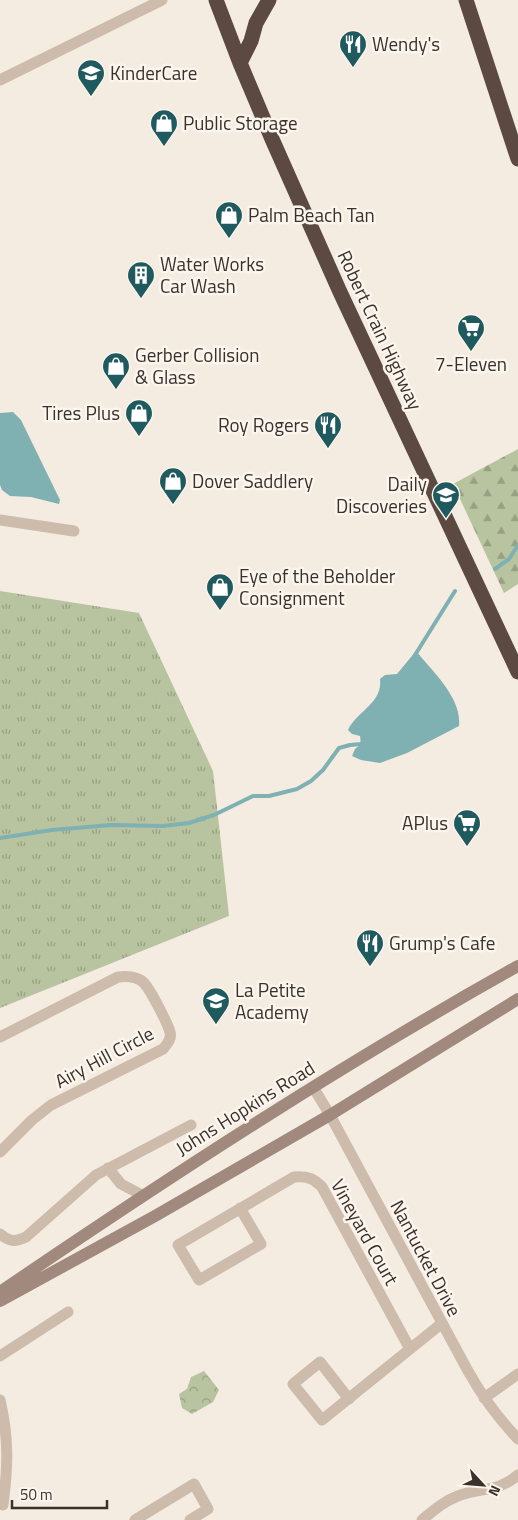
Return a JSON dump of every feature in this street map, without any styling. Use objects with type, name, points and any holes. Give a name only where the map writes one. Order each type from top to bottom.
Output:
[{"type":"highway","name":"Robert Crain Highway","points":[[216,0],[240,64],[340,292],[518,672]]},
{"type":"highway","points":[[240,64],[251,42],[256,23],[269,0]]},
{"type":"highway","points":[[466,0],[518,159]]},
{"type":"street","points":[[0,80],[162,0]]},
{"type":"street","points":[[0,520],[74,531]]},
{"type":"street","name":"Johns Hopkins Road","points":[[0,1292],[142,1195],[313,1087],[431,1014],[518,966]]},
{"type":"street","name":"Airy Hill Circle","points":[[0,1036],[118,978],[128,976],[144,982],[170,1032],[168,1044],[163,1049],[51,1105],[36,1116],[0,1152]]},
{"type":"street","points":[[0,1301],[155,1216],[330,1116],[518,999]]},
{"type":"street","name":"Nantucket Drive","points":[[313,1087],[441,1324],[484,1398],[499,1419],[518,1439]]},
{"type":"street","points":[[0,1234],[11,1241],[26,1237],[85,1184],[108,1168],[191,1125]]},
{"type":"street","points":[[108,1168],[121,1184],[142,1195]]},
{"type":"street","name":"Vineyard Court","points":[[240,1208],[261,1244],[199,1280],[178,1245],[240,1208],[294,1177],[306,1176],[316,1181],[322,1187],[410,1349]]},
{"type":"street","points":[[0,1356],[68,1312]]},
{"type":"street","points":[[349,1399],[320,1362],[293,1384],[322,1420],[349,1399],[441,1324]]},
{"type":"street","points":[[484,1398],[518,1374]]},
{"type":"street","points":[[0,1400],[4,1443],[8,1462],[3,1506]]},
{"type":"street","points":[[422,1520],[450,1499],[460,1495],[499,1487],[518,1475]]},
{"type":"street","points":[[135,1520],[194,1484],[208,1509],[190,1520]]},
{"type":"green space","points":[[518,449],[518,584],[504,593],[453,484]]},
{"type":"green space","points":[[0,591],[139,613],[213,771],[229,916],[0,1008]]},
{"type":"green space","points":[[204,1371],[219,1390],[213,1402],[192,1414],[182,1408],[179,1394],[187,1389],[191,1377]]},
{"type":"water","points":[[13,412],[21,420],[60,500],[59,504],[31,497],[10,496],[2,490],[0,485],[0,413]]},
{"type":"water","points":[[416,651],[451,696],[459,716],[459,726],[407,753],[380,763],[361,760],[352,756],[355,749],[361,744],[360,736],[352,734],[348,730],[352,723],[374,701],[380,687],[380,679],[385,675],[397,674]]},
{"type":"waterway","points":[[495,569],[509,559],[518,545]]},
{"type":"waterway","points":[[415,655],[455,591]]},
{"type":"waterway","points":[[0,838],[52,830],[111,825],[163,826],[189,823],[214,815],[253,796],[269,796],[297,789],[311,781],[323,770],[339,748],[361,744],[364,741]]},
{"type":"place","name":"Wendy's","points":[[353,68]]},
{"type":"place","name":"KinderCare","points":[[91,97]]},
{"type":"place","name":"Public Storage","points":[[164,147]]},
{"type":"place","name":"Palm Beach Tan","points":[[229,239]]},
{"type":"place","name":"Water Works Car Wash","points":[[141,299]]},
{"type":"place","name":"7-Eleven","points":[[471,352]]},
{"type":"place","name":"Gerber Collision & Glass","points":[[116,390]]},
{"type":"place","name":"Tires Plus","points":[[139,437]]},
{"type":"place","name":"Roy Rogers","points":[[328,449]]},
{"type":"place","name":"Dover Saddlery","points":[[173,505]]},
{"type":"place","name":"Daily Discoveries","points":[[446,519]]},
{"type":"place","name":"Eye of the Beholder Consignment","points":[[220,611]]},
{"type":"place","name":"APlus","points":[[467,847]]},
{"type":"place","name":"Grump's Cafe","points":[[370,967]]},
{"type":"place","name":"La Petite Academy","points":[[216,1025]]}]
